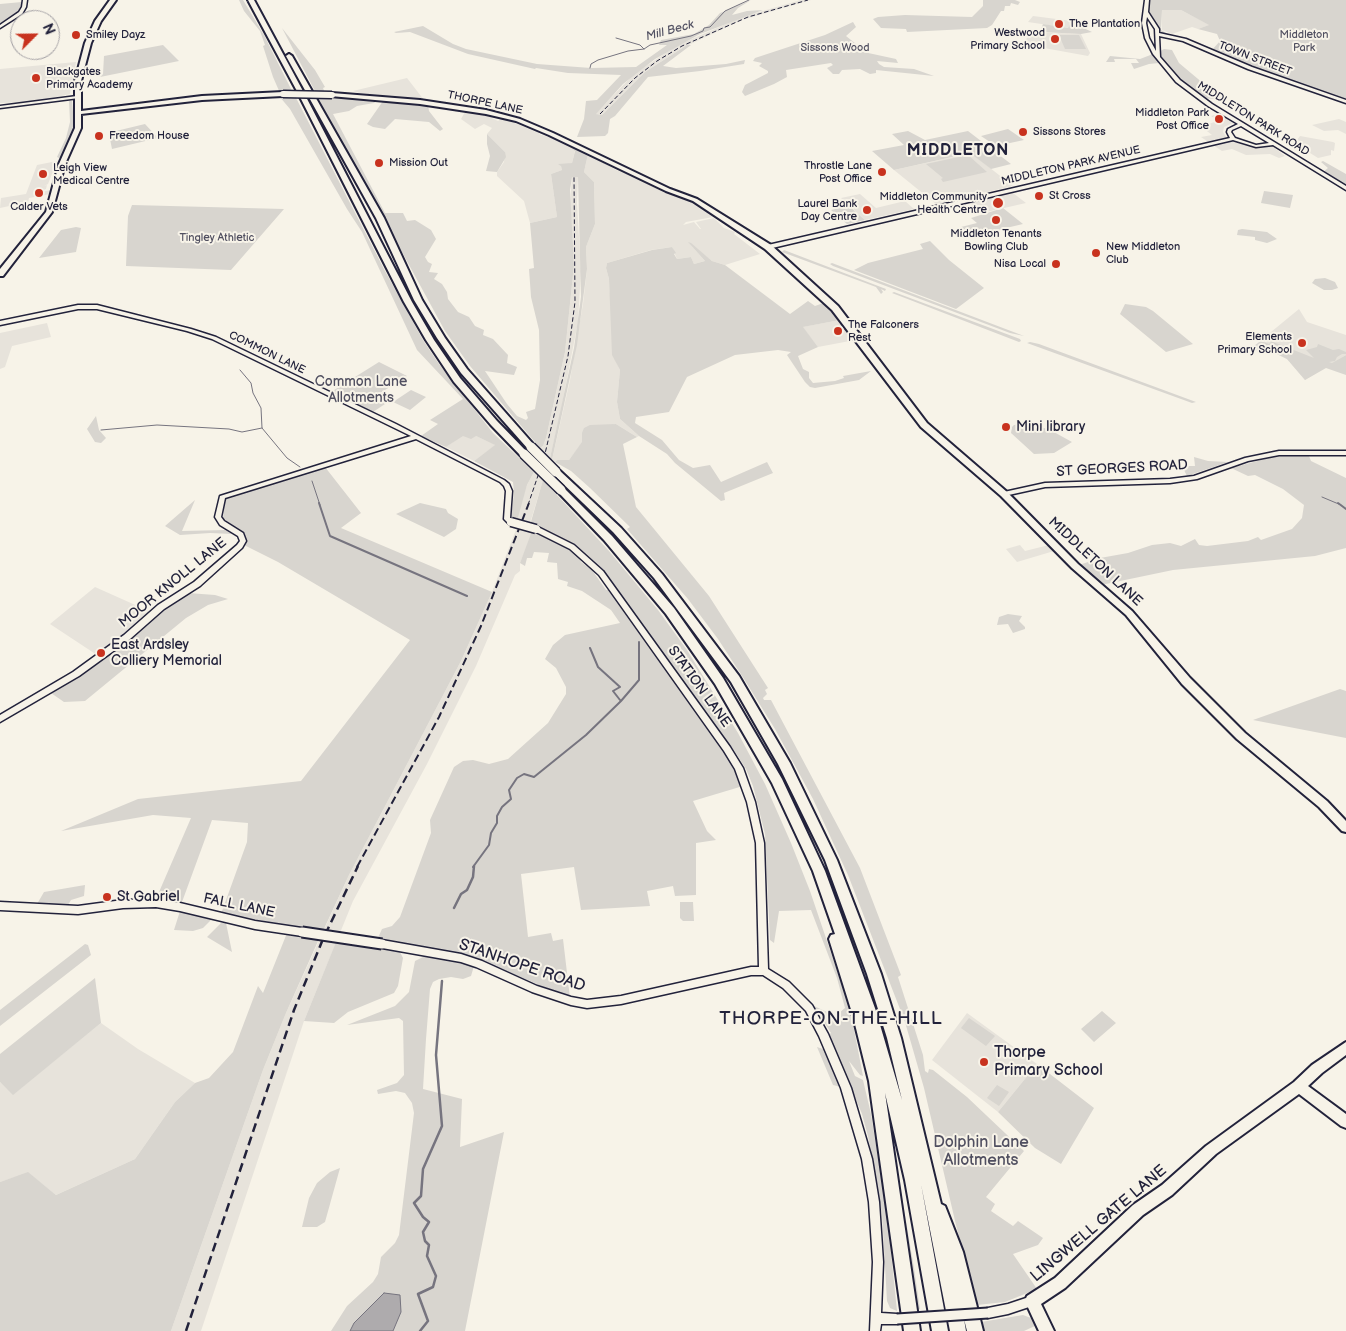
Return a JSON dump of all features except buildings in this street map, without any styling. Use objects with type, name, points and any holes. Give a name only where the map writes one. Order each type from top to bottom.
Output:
[{"type":"highway","points":[[256,2],[380,218],[418,300],[441,338],[464,372],[527,451],[644,579],[719,681],[778,782],[836,915],[868,1011],[900,1120],[913,1180],[940,1331]]},
{"type":"highway","points":[[527,451],[556,472],[618,530],[688,612],[735,679],[784,763],[830,860],[874,974],[894,1038],[928,1179],[958,1331]]},
{"type":"highway","points":[[800,830],[857,1007],[876,1081],[912,1331]]},
{"type":"highway","points":[[928,1179],[954,1252],[974,1331]]},
{"type":"main road","points":[[79,125],[78,81],[88,43],[98,21],[111,2]]},
{"type":"main road","name":"THORPE LANE","points":[[78,110],[92,111],[202,98],[283,94],[332,95],[420,102],[486,112],[518,120],[668,190],[695,200],[768,247],[835,308]]},
{"type":"main road","points":[[0,274],[49,212],[62,165],[76,136],[79,125],[86,114],[92,111]]},
{"type":"main road","name":"MIDDLETON LANE","points":[[835,308],[924,425],[1004,494],[1075,566],[1129,613],[1186,681],[1223,719],[1256,750],[1323,804],[1346,828]]},
{"type":"main road","points":[[1346,1048],[1299,1086],[1346,1122]]},
{"type":"main road","name":"LINGWELL GATE LANE","points":[[1032,1301],[1060,1283],[1138,1210],[1167,1190],[1211,1150],[1299,1086]]},
{"type":"main road","points":[[1032,1301],[1047,1331]]},
{"type":"street","points":[[0,27],[21,13],[25,0]]},
{"type":"street","name":"MIDDLETON PARK ROAD","points":[[1147,0],[1145,11],[1147,38],[1171,74],[1193,93],[1346,188]]},
{"type":"street","points":[[1145,11],[1158,34],[1158,57]]},
{"type":"street","points":[[1146,30],[1158,34]]},
{"type":"street","points":[[1147,38],[1158,34]]},
{"type":"street","name":"TOWN STREET","points":[[1158,34],[1184,40],[1244,66],[1346,102]]},
{"type":"street","points":[[0,107],[64,98],[77,94]]},
{"type":"street","points":[[1241,124],[1230,129],[1229,132],[1233,139],[1256,146],[1273,144]]},
{"type":"street","name":"MIDDLETON PARK AVENUE","points":[[768,247],[1233,139]]},
{"type":"street","name":"COMMON LANE","points":[[0,323],[92,306],[189,330],[222,342],[463,460],[508,485]]},
{"type":"street","name":"MOOR KNOLL LANE","points":[[0,719],[76,674],[127,637],[161,607],[197,584],[240,546],[243,541],[241,535],[222,523],[218,517],[222,497],[416,437]]},
{"type":"street","name":"ST GEORGES ROAD","points":[[1004,494],[1045,484],[1170,481],[1195,478],[1262,455],[1306,452],[1346,453]]},
{"type":"street","name":"STATION LANE","points":[[508,485],[507,519],[511,522],[536,529],[572,546],[600,573],[739,768],[752,802],[760,843],[764,971]]},
{"type":"street","name":"FALL LANE","points":[[0,906],[78,910],[124,904],[156,903],[180,906],[239,921],[382,944]]},
{"type":"street","name":"STANHOPE ROAD","points":[[382,944],[470,961],[535,989],[587,1004],[622,1000],[739,973],[764,971]]},
{"type":"street","points":[[764,971],[786,985],[809,1008],[823,1034],[856,1118],[867,1159],[874,1202],[878,1262],[875,1331]]},
{"type":"street","name":"LINGWELL GATE LANE","points":[[877,1318],[897,1320],[988,1313],[1032,1301]]},
{"type":"shaded area","points":[[801,0],[811,0],[742,20],[682,48],[645,72],[602,115],[595,114],[634,74],[678,45],[742,17]]},
{"type":"shaded area","points":[[1162,10],[1181,10],[1210,25],[1198,29],[1192,27],[1172,34],[1162,30]]},
{"type":"shaded area","points":[[1033,16],[1072,21],[1068,28],[1028,22]]},
{"type":"shaded area","name":"Westwood Primary School","points":[[1032,32],[1081,34],[1090,53],[1088,56],[1022,44]]},
{"type":"shaded area","name":"Blackgates Primary Academy","points":[[76,62],[70,94],[35,102],[0,103],[0,69]]},
{"type":"shaded area","points":[[407,78],[424,100],[353,91]]},
{"type":"shaded area","points":[[465,112],[483,114],[498,121],[503,118],[539,134],[566,143],[575,150],[572,163],[561,166],[562,170],[551,174],[557,217],[530,223],[524,201],[497,176],[497,172],[504,162],[505,152],[487,134],[492,128],[484,124],[475,129],[461,119]]},
{"type":"shaded area","points":[[1218,114],[1233,123],[1224,127],[1223,132],[1233,142],[1255,147],[1272,146],[1285,156],[1279,158],[1270,154],[1246,155],[1232,149],[1222,151],[1201,137],[1212,135],[1203,128],[1205,125],[1218,121],[1211,116]]},
{"type":"shaded area","points":[[1339,119],[1346,122],[1346,134],[1338,130],[1324,131],[1312,125]]},
{"type":"shaded area","points":[[1300,136],[1333,142],[1335,143],[1334,151],[1331,150],[1331,155],[1318,158],[1291,141],[1297,140]]},
{"type":"shaded area","points":[[971,153],[1013,186],[936,204],[894,170]]},
{"type":"shaded area","points":[[588,154],[616,170],[696,203],[713,217],[686,222],[683,225],[694,222],[701,229],[696,222],[714,218],[724,228],[735,232],[734,234],[760,254],[725,265],[712,261],[689,243],[705,261],[694,264],[691,257],[677,259],[672,247],[651,250],[607,263],[614,357],[620,370],[617,402],[620,419],[639,436],[637,437],[616,424],[582,433],[583,442],[569,460],[557,460],[555,462],[552,460],[570,380],[583,304],[587,269],[586,247],[595,224],[594,182],[584,172]]},
{"type":"shaded area","points":[[57,161],[48,184],[44,186],[47,185],[46,189],[36,193],[51,190],[50,194],[29,198],[28,202],[0,208],[1,198],[26,194],[37,165]]},
{"type":"shaded area","points":[[572,176],[578,177],[577,203],[581,271],[578,322],[550,458],[530,523],[533,533],[520,563],[520,571],[515,575],[476,666],[427,764],[353,901],[304,1021],[201,1331],[171,1331],[263,1070],[286,1013],[349,875],[461,661],[492,592],[517,527],[516,517],[527,485],[534,472],[540,448],[543,446],[546,438],[565,352],[574,265],[570,203]]},
{"type":"shaded area","name":"Middleton Community Health Centre","points":[[1013,193],[1026,203],[982,213],[970,203]]},
{"type":"shaded area","points":[[860,194],[876,208],[905,201],[914,209],[865,220],[841,198]]},
{"type":"shaded area","name":"Elements Primary School","points":[[1299,309],[1307,322],[1346,335],[1346,355],[1305,380],[1287,359],[1275,353],[1259,354],[1254,346]]},
{"type":"shaded area","points":[[840,320],[855,340],[818,347],[802,327]]},
{"type":"shaded area","points":[[47,323],[51,337],[12,346],[5,367],[0,369],[0,333]]},
{"type":"shaded area","points":[[463,435],[476,436],[496,445],[474,461],[446,447]]},
{"type":"shaded area","points":[[1020,545],[1025,551],[1049,545],[1054,551],[1017,562],[1006,549]]},
{"type":"shaded area","points":[[95,587],[151,612],[128,633],[97,655],[50,624]]},
{"type":"shaded area","name":"Thorpe Primary School","points":[[967,1013],[1037,1064],[998,1112],[932,1060]]},
{"type":"shaded area","points":[[101,1023],[138,1049],[195,1083],[175,1102],[135,1159],[56,1195],[28,1173],[0,1182],[0,1082],[13,1094]]},
{"type":"shaded area","points":[[384,1293],[400,1295],[401,1312],[393,1331],[350,1331],[354,1323]]},
{"type":"green space","points":[[239,0],[243,0],[264,35],[293,93],[280,93],[263,46],[265,45],[260,31],[244,11]]},
{"type":"green space","points":[[751,0],[738,8],[732,15],[747,11],[763,10],[700,34],[655,59],[623,84],[596,114],[602,115],[645,72],[687,45],[691,45],[663,66],[676,68],[726,64],[745,60],[744,64],[648,77],[615,116],[610,119],[608,133],[605,136],[577,137],[584,119],[586,101],[597,100],[621,75],[568,73],[535,69],[468,54],[410,32],[394,32],[423,26],[453,44],[466,49],[537,64],[591,68],[636,67],[667,45],[659,45],[661,40],[694,34],[709,25],[720,13]]},
{"type":"green space","points":[[983,0],[1015,0],[1020,2],[1018,5],[1011,3],[1010,6],[1005,6],[1004,11],[1001,11],[992,25],[987,28],[907,32],[906,29],[881,28],[873,19],[905,15],[972,17],[983,6]]},
{"type":"green space","name":"Middleton Park","points":[[1149,0],[1346,0],[1346,99],[1250,67],[1212,50],[1220,41],[1217,34],[1198,29],[1209,25],[1181,10],[1162,10],[1161,30],[1166,33],[1162,33],[1149,13],[1147,7]]},
{"type":"green space","points":[[22,2],[20,10],[10,10],[10,19],[3,24],[0,23],[0,4]]},
{"type":"green space","name":"Sissons Wood","points":[[853,22],[856,27],[846,36],[856,44],[859,51],[896,59],[898,63],[877,61],[884,67],[914,69],[934,76],[876,70],[876,73],[870,74],[860,69],[842,70],[839,74],[833,74],[827,68],[833,65],[831,63],[786,70],[787,77],[774,84],[745,96],[742,92],[745,85],[768,73],[768,71],[759,66],[762,63],[753,61],[755,58],[825,35]]},
{"type":"green space","points":[[1071,22],[1092,32],[1081,34],[1042,32],[1041,29],[1043,24],[1068,28]]},
{"type":"green space","points":[[282,28],[315,70],[325,87],[323,88],[325,93],[316,93]]},
{"type":"green space","points":[[1059,35],[1079,35],[1086,49],[1065,49]]},
{"type":"green space","points":[[163,45],[179,61],[100,77],[103,74],[104,56]]},
{"type":"green space","points":[[1164,49],[1172,50],[1179,63],[1229,105],[1214,99],[1202,98],[1181,82],[1161,58],[1160,51]]},
{"type":"green space","points":[[1153,54],[1159,63],[1134,69],[1131,63],[1139,63],[1136,59],[1114,59],[1115,62],[1106,62],[1110,56],[1140,59]]},
{"type":"green space","points":[[279,96],[295,96],[385,271],[423,340],[439,364],[493,433],[534,472],[527,485],[517,521],[511,518],[514,493],[513,482],[474,461],[495,445],[476,436],[471,439],[463,436],[446,447],[421,436],[438,424],[430,420],[463,399],[417,350],[362,232],[290,109]]},
{"type":"green space","points":[[317,96],[378,100],[374,103],[357,106],[349,111],[333,114],[385,213],[403,213],[407,221],[415,220],[431,230],[436,239],[425,257],[432,264],[429,272],[438,273],[434,279],[442,284],[447,292],[448,299],[458,312],[469,317],[475,326],[484,330],[483,335],[493,339],[508,355],[507,363],[517,367],[514,375],[485,371],[517,416],[526,420],[528,418],[526,412],[535,409],[540,380],[539,330],[531,297],[529,269],[534,268],[530,223],[557,217],[551,174],[562,170],[558,164],[572,163],[575,151],[565,143],[588,154],[584,172],[594,182],[595,224],[586,247],[587,269],[577,345],[552,460],[550,458],[574,348],[581,297],[578,177],[572,177],[570,190],[574,265],[565,352],[546,438],[543,446],[540,448],[470,366],[445,331]]},
{"type":"green space","points":[[63,100],[72,101],[74,123],[69,143],[59,158],[57,157],[66,138],[70,122],[69,101]]},
{"type":"green space","points":[[383,101],[428,105],[429,111],[443,129],[440,131],[429,122],[395,119],[385,129],[367,124]]},
{"type":"green space","points":[[145,124],[158,138],[112,149],[110,139],[113,135],[118,134],[116,131]]},
{"type":"green space","points":[[1008,129],[1024,140],[996,146],[981,136]]},
{"type":"green space","points":[[908,131],[925,140],[968,131],[1011,164],[991,169],[970,153],[894,170],[872,151],[904,145],[892,134]]},
{"type":"green space","points":[[487,134],[505,152],[506,157],[497,172],[486,171],[490,156]]},
{"type":"green space","points":[[968,155],[987,172],[943,182],[941,179],[943,178],[926,164]]},
{"type":"green space","points":[[1323,161],[1346,174],[1346,187],[1323,172],[1328,168],[1321,162]]},
{"type":"green space","points":[[1264,191],[1293,195],[1290,208],[1261,203]]},
{"type":"green space","name":"Tingley Athletic","points":[[132,205],[284,209],[231,270],[126,266],[128,216]]},
{"type":"green space","points":[[849,206],[865,220],[847,224],[831,210]]},
{"type":"green space","name":"Middleton Tenants Bowling Club","points":[[1003,208],[1023,224],[972,236],[961,227],[977,223],[971,218]]},
{"type":"green space","points":[[81,228],[76,252],[39,258],[61,230]]},
{"type":"green space","points":[[1238,230],[1267,232],[1277,239],[1267,243],[1255,240],[1255,237],[1237,235]]},
{"type":"green space","points":[[930,241],[949,260],[984,288],[956,309],[854,270],[868,263],[923,249],[920,244]]},
{"type":"green space","points":[[688,242],[712,261],[725,265],[790,314],[808,301],[815,306],[826,302],[840,320],[803,327],[818,347],[798,356],[803,369],[809,372],[809,378],[813,383],[835,381],[844,378],[843,376],[871,371],[859,380],[815,388],[810,387],[805,382],[787,355],[791,352],[778,350],[735,355],[687,377],[669,412],[636,417],[635,423],[662,440],[679,460],[693,468],[710,465],[721,482],[767,462],[773,473],[724,493],[725,500],[721,501],[675,463],[667,454],[639,436],[620,419],[617,402],[620,370],[612,355],[607,263],[652,250],[672,247],[677,259],[691,257],[694,264],[705,261]]},
{"type":"green space","points":[[784,250],[886,289],[885,291],[881,289],[883,292],[881,294],[876,287],[782,252]]},
{"type":"green space","points":[[832,263],[1024,336],[1010,333],[833,266],[830,264]]},
{"type":"green space","points":[[1325,278],[1335,282],[1338,288],[1324,290],[1312,283],[1315,279]]},
{"type":"green space","points":[[894,292],[1020,339],[1021,341],[1019,342],[892,293]]},
{"type":"green space","points":[[1125,304],[1146,307],[1153,311],[1193,344],[1166,352],[1120,314]]},
{"type":"green space","points":[[1263,338],[1314,358],[1306,350],[1317,347],[1318,344],[1333,350],[1339,349],[1346,352],[1346,354],[1337,357],[1335,361],[1329,362],[1332,363],[1346,355],[1346,375],[1326,368],[1305,380],[1287,359],[1275,353],[1259,354],[1254,346],[1261,341],[1269,344],[1271,342]]},
{"type":"green space","points":[[1030,342],[1196,402],[1192,403],[1027,343]]},
{"type":"green space","name":"Common Lane Allotments","points":[[379,362],[407,376],[374,397],[385,404],[373,412],[331,392]]},
{"type":"green space","points":[[411,390],[426,397],[410,410],[393,402]]},
{"type":"green space","points":[[96,416],[99,430],[106,438],[101,443],[95,442],[87,429]]},
{"type":"green space","points":[[1028,422],[1052,431],[1072,442],[1054,453],[1034,454],[1011,433],[1014,425]]},
{"type":"green space","name":"Dolphin Lane Allotments","points":[[616,424],[637,437],[623,444],[636,507],[709,596],[768,688],[765,690],[767,694],[763,698],[764,700],[771,700],[860,868],[901,975],[898,977],[923,1055],[925,1071],[928,1073],[929,1069],[933,1070],[967,1097],[1024,1151],[986,1197],[995,1204],[991,1211],[1013,1226],[1018,1221],[1043,1238],[1038,1245],[1013,1254],[1037,1289],[1005,1302],[977,1305],[924,1088],[905,1022],[848,875],[813,799],[775,729],[744,679],[718,639],[688,599],[627,529],[630,527],[571,471],[555,462],[557,460],[569,460],[582,442],[584,428],[590,425]]},
{"type":"green space","points":[[1276,456],[1309,456],[1311,461],[1346,478],[1346,548],[1315,556],[1173,570],[1101,585],[1079,565],[1152,545],[1170,543],[1181,546],[1195,539],[1199,545],[1207,546],[1248,541],[1258,537],[1261,540],[1292,529],[1302,518],[1304,505],[1283,489],[1255,475],[1248,476],[1231,468]]},
{"type":"green space","points":[[1194,457],[1208,461],[1228,462],[1187,476],[1182,466],[1195,466]]},
{"type":"green space","points":[[325,467],[361,513],[341,528],[492,592],[461,661],[349,875],[323,931],[221,914],[247,842],[248,823],[212,820],[182,902],[156,899],[191,818],[153,815],[61,831],[138,799],[301,781],[410,640],[278,562],[244,545],[246,543],[245,535],[223,518],[225,498]]},
{"type":"green space","points":[[543,480],[609,551],[658,610],[687,650],[738,733],[765,784],[791,843],[810,891],[850,1009],[863,1076],[860,1075],[849,1061],[855,1076],[863,1080],[871,1114],[887,1214],[897,1311],[890,1308],[887,1301],[882,1214],[868,1136],[862,1114],[829,1035],[831,1033],[814,1006],[838,1017],[839,1013],[845,1008],[837,978],[811,910],[779,911],[774,943],[770,940],[765,834],[753,786],[746,769],[603,570],[576,546],[530,525]]},
{"type":"green space","points":[[195,500],[182,531],[225,530],[232,534],[180,535],[165,526]]},
{"type":"green space","points":[[420,503],[446,509],[448,513],[458,519],[456,529],[444,537],[396,514]]},
{"type":"green space","points":[[532,531],[573,552],[579,557],[581,562],[592,570],[606,590],[609,590],[722,748],[743,786],[693,801],[707,831],[716,840],[696,843],[696,895],[675,896],[673,886],[647,891],[650,906],[581,910],[574,867],[521,874],[528,937],[551,933],[553,941],[563,939],[570,998],[476,958],[377,940],[382,929],[392,926],[400,917],[431,833],[430,820],[454,767],[463,761],[473,760],[489,764],[508,759],[548,723],[566,694],[566,687],[556,668],[545,659],[553,645],[565,635],[620,623],[611,610],[582,591],[567,586],[568,582],[558,579],[557,563],[547,562],[549,553],[534,552],[532,558],[527,558],[525,566],[520,563]]},
{"type":"green space","points":[[188,593],[215,595],[228,599],[208,605],[186,618],[85,701],[64,702],[51,693],[102,658],[160,611]]},
{"type":"green space","points":[[1008,614],[1022,616],[1019,621],[1025,629],[1013,633],[1008,624],[997,625],[999,617]]},
{"type":"green space","points":[[1340,689],[1346,691],[1346,738],[1253,720]]},
{"type":"green space","points":[[85,885],[84,896],[71,900],[68,905],[37,904],[44,892]]},
{"type":"green space","points":[[680,902],[693,902],[694,921],[683,921],[680,918]]},
{"type":"green space","points":[[180,911],[211,920],[203,928],[193,931],[174,930]]},
{"type":"green space","points":[[221,923],[226,923],[232,952],[207,937]]},
{"type":"green space","points":[[287,933],[319,939],[263,1070],[171,1331],[0,1331],[0,1182],[28,1172],[56,1195],[135,1159],[175,1102],[195,1083],[209,1078],[233,1052],[258,986],[263,993]]},
{"type":"green space","points":[[336,942],[400,952],[403,958],[398,986],[394,993],[348,1012],[334,1023],[304,1021]]},
{"type":"green space","points":[[85,944],[88,945],[91,955],[0,1026],[0,1010]]},
{"type":"green space","points":[[430,956],[474,966],[471,976],[463,979],[451,977],[439,979],[433,982],[430,989],[423,1089],[462,1099],[460,1147],[504,1132],[465,1331],[331,1331],[347,1306],[373,1282],[378,1274],[381,1257],[395,1243],[399,1235],[414,1113],[412,1103],[405,1093],[396,1091],[378,1094],[377,1090],[397,1083],[404,1075],[403,1021],[399,1018],[347,1025],[395,1006],[409,992],[415,961]]},
{"type":"green space","points":[[95,978],[101,1023],[13,1095],[0,1082],[0,1054]]},
{"type":"green space","points":[[1102,1011],[1116,1023],[1094,1042],[1081,1029]]},
{"type":"green space","points":[[969,1018],[995,1036],[986,1046],[961,1028]]},
{"type":"green space","points":[[817,1047],[826,1050],[841,1087],[833,1085]]},
{"type":"green space","points":[[1037,1064],[1094,1108],[1061,1164],[1035,1148],[998,1112]]},
{"type":"green space","points":[[997,1085],[1009,1092],[999,1106],[987,1098]]},
{"type":"green space","points":[[885,1113],[898,1174],[914,1268],[920,1309],[915,1310]]},
{"type":"green space","points":[[340,1168],[325,1222],[317,1227],[302,1227],[309,1198],[317,1183],[330,1172]]},
{"type":"green space","points":[[1023,1315],[1031,1318],[1037,1325],[1024,1331],[983,1331],[981,1322]]},
{"type":"waterway","name":"Mill Beck","points":[[644,49],[650,45],[691,36],[703,31],[704,28],[710,27],[725,11],[749,0]]},
{"type":"waterway","points":[[616,38],[640,45],[644,49]]},
{"type":"waterway","name":"Mill Beck","points":[[590,68],[591,64],[598,60],[628,51],[644,49]]},
{"type":"waterway","points":[[240,370],[251,383],[253,393],[261,408],[262,428]]},
{"type":"waterway","points":[[101,430],[157,425],[229,429],[242,432],[262,428]]},
{"type":"waterway","points":[[262,428],[287,458],[300,467]]},
{"type":"waterway","points":[[312,481],[320,505]]},
{"type":"waterway","points":[[1322,497],[1340,505]]},
{"type":"waterway","points":[[319,503],[330,536],[467,596]]},
{"type":"waterway","points":[[1340,505],[1346,509]]},
{"type":"waterway","points":[[473,867],[489,845],[491,833],[497,823],[497,816],[502,807],[511,799],[509,790],[517,778],[524,774],[534,777],[586,735],[621,701],[639,680],[639,642]]},
{"type":"waterway","points":[[590,648],[598,667],[620,687],[613,691],[620,700]]},
{"type":"waterway","points":[[454,908],[461,894],[467,890],[473,877],[474,866]]},
{"type":"waterway","points":[[420,1331],[428,1321],[418,1294],[433,1287],[436,1276],[427,1256],[429,1245],[425,1241],[423,1232],[429,1222],[423,1217],[414,1203],[421,1196],[423,1169],[442,1126],[436,1055],[442,981]]},
{"type":"railway","points":[[600,114],[635,78],[657,61],[682,46],[748,17],[808,0]]},
{"type":"railway","points":[[528,505],[544,458],[568,356],[575,302],[574,176]]},
{"type":"railway","points":[[357,867],[439,717],[481,626],[529,503]]},
{"type":"railway","points":[[186,1331],[294,1010],[323,939],[358,866]]},
{"type":"place","name":"The Plantation","points":[[1059,24]]},
{"type":"place","name":"Smiley Dayz","points":[[76,35]]},
{"type":"place","name":"Westwood Primary School","points":[[1055,39]]},
{"type":"place","name":"Blackgates Primary Academy","points":[[36,78]]},
{"type":"place","name":"Middleton Park Post Office","points":[[1219,119]]},
{"type":"place","name":"Sissons Stores","points":[[1023,132]]},
{"type":"place","name":"Freedom House","points":[[99,136]]},
{"type":"place","name":"Mission Out","points":[[379,163]]},
{"type":"place","name":"Throstle Lane Post Office","points":[[882,172]]},
{"type":"place","name":"Leigh View Medical Centre","points":[[43,174]]},
{"type":"place","name":"Calder Vets","points":[[39,193]]},
{"type":"place","name":"St Cross","points":[[1039,196]]},
{"type":"place","name":"Middleton Community Health Centre","points":[[998,203]]},
{"type":"place","name":"Laurel Bank Day Centre","points":[[867,210]]},
{"type":"place","name":"Middleton Tenants Bowling Club","points":[[996,220]]},
{"type":"place","name":"New Middleton Club","points":[[1096,253]]},
{"type":"place","name":"Nisa Local","points":[[1056,264]]},
{"type":"place","name":"The Falconers Rest","points":[[838,331]]},
{"type":"place","name":"Elements Primary School","points":[[1302,343]]},
{"type":"place","name":"Mini library","points":[[1006,427]]},
{"type":"place","name":"East Ardsley Colliery Memorial","points":[[101,653]]},
{"type":"place","name":"St Gabriel","points":[[107,897]]},
{"type":"place","name":"Thorpe Primary School","points":[[984,1062]]},
{"type":"district","name":"MIDDLETON","points":[[958,151]]},
{"type":"district","name":"THORPE-ON-THE-HILL","points":[[831,1019]]}]
